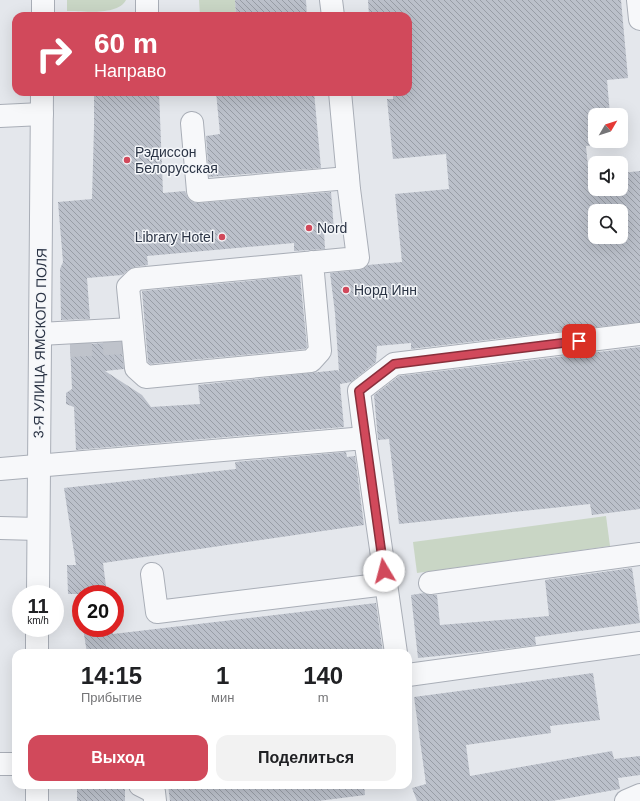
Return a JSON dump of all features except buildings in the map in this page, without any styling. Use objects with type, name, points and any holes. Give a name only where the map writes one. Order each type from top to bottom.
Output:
[{"type":"street","points":[[43,0],[43,12]]},
{"type":"street","points":[[147,0],[147,12]]},
{"type":"street","points":[[331,0],[332,12]]},
{"type":"street","points":[[638,0],[640,19]]},
{"type":"street","name":"3-Я УЛИЦА ЯМСКОГО ПОЛЯ","points":[[38,585],[42,96]]},
{"type":"street","points":[[312,262],[320,350],[311,361],[146,377],[136,368],[128,287],[136,279],[312,262],[358,258],[348,178],[340,96]]},
{"type":"street","points":[[0,116],[42,114]]},
{"type":"street","points":[[192,123],[198,191],[348,178]]},
{"type":"street","points":[[40,342],[132,327]]},
{"type":"street","points":[[395,649],[359,391],[394,364],[640,334]]},
{"type":"street","points":[[40,342],[70,346]]},
{"type":"street","points":[[0,469],[366,438]]},
{"type":"street","points":[[0,528],[38,529]]},
{"type":"street","points":[[430,583],[640,554]]},
{"type":"street","points":[[152,574],[157,612],[386,584]]},
{"type":"street","points":[[37,649],[38,637]]},
{"type":"street","points":[[412,674],[640,643]]},
{"type":"street","points":[[0,764],[12,764]]},
{"type":"street","points":[[37,789],[37,801]]},
{"type":"street","points":[[134,789],[135,801]]},
{"type":"street","points":[[148,789],[154,792],[156,801]]},
{"type":"street","points":[[626,801],[640,795]]},
{"type":"green space","points":[[67,0],[126,0],[122,5],[108,11],[91,12],[67,11]]},
{"type":"green space","points":[[199,0],[235,0],[236,12],[200,12]]},
{"type":"green space","points":[[606,516],[610,546],[417,573],[413,542]]},
{"type":"tunnel","points":[[70,346],[125,343]]},
{"type":"place","name":"Рэдиссон Белорусская","points":[[127,160]]},
{"type":"place","name":"Nord","points":[[309,228]]},
{"type":"place","name":"Library Hotel","points":[[222,237]]},
{"type":"place","name":"Норд Инн","points":[[346,290]]},
{"type":"route","points":[[384,571],[359,391],[394,364],[579,341]]}]
